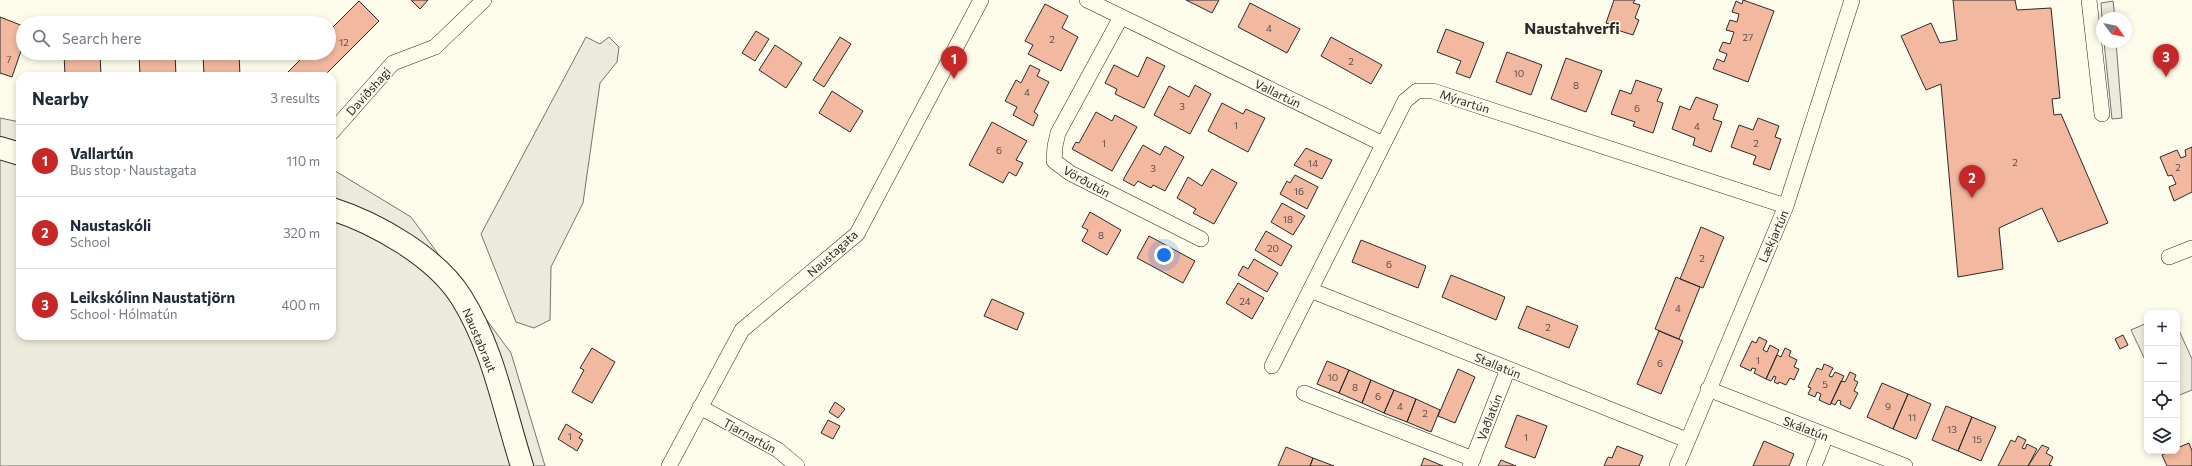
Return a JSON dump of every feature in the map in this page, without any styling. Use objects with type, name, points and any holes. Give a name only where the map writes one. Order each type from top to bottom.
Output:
[{"type":"street","name":"Daviðshagi","points":[[336,127],[393,63],[435,47],[484,0]]},
{"type":"street","name":"Naustagata","points":[[669,466],[742,330],[857,234],[981,0]]},
{"type":"street","name":"Vallartún","points":[[1087,0],[1383,144]]},
{"type":"street","name":"Lækjartún","points":[[1677,466],[1786,206],[1852,0]]},
{"type":"street","points":[[2089,0],[2102,114]]},
{"type":"street","name":"Vörðutún","points":[[1121,17],[1058,133],[1054,161],[1070,173],[1201,239]]},
{"type":"street","name":"Mýrartún","points":[[1272,366],[1405,101],[1418,91],[1433,91],[1786,206]]},
{"type":"street","points":[[0,148],[16,153]]},
{"type":"street","name":"Naustabraut","points":[[336,211],[379,228],[404,243],[448,281],[461,296],[486,348],[522,466]]},
{"type":"street","points":[[2169,257],[2192,248]]},
{"type":"street","name":"Stallatún","points":[[1310,290],[1687,440]]},
{"type":"street","name":"Vaðlatún","points":[[1471,462],[1508,369]]},
{"type":"street","name":"Skálatún","points":[[1708,390],[1904,466]]},
{"type":"street","points":[[1304,393],[1471,462]]},
{"type":"street","name":"Tjarnartún","points":[[700,408],[778,450],[797,466]]},
{"type":"street","points":[[1814,466],[1826,436]]},
{"type":"shaded area","points":[[2113,1],[2114,12],[2102,12],[2101,3]]},
{"type":"shaded area","points":[[586,37],[600,44],[609,37],[619,47],[617,62],[600,83],[583,203],[551,267],[550,320],[534,328],[516,322],[481,234]]},
{"type":"shaded area","points":[[2105,48],[2116,48],[2122,118],[2112,119]]},
{"type":"shaded area","points":[[0,118],[16,121],[16,340],[336,340],[336,171],[411,217],[511,353],[545,466],[0,466]]},
{"type":"shaded area","points":[[2144,324],[2144,358],[2131,330]]},
{"type":"shaded area","points":[[2180,333],[2192,359],[2192,390],[2180,395]]},
{"type":"building","points":[[411,0],[428,0],[420,9]]},
{"type":"building","points":[[1186,0],[1219,0],[1212,13]]},
{"type":"building","points":[[1614,0],[1635,0],[1633,3],[1640,5],[1635,18],[1639,20],[1633,35],[1614,29],[1615,26],[1606,23]]},
{"type":"building","points":[[1743,0],[1774,11],[1748,82],[1713,69],[1717,59],[1724,62],[1727,54],[1719,51],[1723,42],[1730,44],[1734,32],[1726,30],[1730,20],[1737,22],[1739,14],[1732,12],[1736,1],[1742,4]]},
{"type":"building","points":[[1953,0],[2015,0],[2017,10],[2051,8],[2060,98],[2052,99],[2054,115],[2061,114],[2108,223],[2058,242],[2042,208],[1999,228],[2003,269],[1958,277],[1941,84],[1926,90],[1901,36],[1931,23],[1940,43],[1957,40]]},
{"type":"building","points":[[359,1],[379,21],[328,72],[288,72],[300,60],[336,60],[336,24]]},
{"type":"building","points":[[1250,3],[1300,29],[1287,53],[1238,27]]},
{"type":"building","points":[[1045,4],[1068,16],[1062,28],[1078,37],[1061,71],[1028,54],[1033,45],[1025,41]]},
{"type":"building","points":[[0,17],[16,23],[16,60],[18,60],[12,77],[0,73]]},
{"type":"building","points":[[1446,29],[1484,43],[1470,78],[1456,73],[1461,61],[1437,52]]},
{"type":"building","points":[[756,31],[769,39],[755,61],[742,53]]},
{"type":"building","points":[[840,37],[851,44],[824,87],[813,80]]},
{"type":"building","points":[[1331,37],[1382,65],[1371,84],[1321,56]]},
{"type":"building","points":[[775,45],[802,63],[786,88],[759,70]]},
{"type":"building","points":[[1507,52],[1542,65],[1531,95],[1496,82]]},
{"type":"building","points":[[1147,57],[1165,66],[1144,108],[1115,94],[1117,89],[1105,83],[1114,65],[1138,77]]},
{"type":"building","points":[[1566,58],[1602,71],[1586,112],[1551,99]]},
{"type":"building","points":[[64,60],[100,60],[101,72],[65,72]]},
{"type":"building","points":[[139,60],[175,60],[176,72],[140,72]]},
{"type":"building","points":[[203,60],[239,60],[240,72],[204,72]]},
{"type":"building","points":[[1030,65],[1040,70],[1037,76],[1049,82],[1034,112],[1038,115],[1033,126],[1013,115],[1017,107],[1005,101],[1016,80],[1021,83]]},
{"type":"building","points":[[1636,80],[1662,89],[1657,101],[1663,103],[1653,133],[1633,126],[1635,122],[1611,114],[1620,90],[1631,94]]},
{"type":"building","points":[[1195,85],[1211,94],[1190,134],[1154,115],[1169,86],[1189,97]]},
{"type":"building","points":[[832,91],[863,111],[850,132],[819,113]]},
{"type":"building","points":[[1696,97],[1718,105],[1713,119],[1722,122],[1711,152],[1693,145],[1695,138],[1672,129],[1680,106],[1690,110]]},
{"type":"building","points":[[1222,103],[1243,114],[1246,109],[1265,118],[1248,152],[1208,131]]},
{"type":"building","points":[[1096,112],[1112,121],[1115,115],[1137,127],[1112,171],[1072,149],[1076,142],[1079,143]]},
{"type":"building","points":[[1758,118],[1779,126],[1775,137],[1781,139],[1770,170],[1753,164],[1756,156],[1731,147],[1739,125],[1753,130]]},
{"type":"building","points":[[992,122],[1027,141],[1016,160],[1023,163],[1016,176],[1009,172],[1003,183],[969,165]]},
{"type":"building","points":[[1143,145],[1160,155],[1165,146],[1184,157],[1165,191],[1153,185],[1151,188],[1138,181],[1134,186],[1123,180]]},
{"type":"building","points":[[2192,147],[2192,192],[2174,201],[2169,187],[2176,184],[2172,175],[2168,176],[2160,157],[2177,150],[2181,158],[2186,156],[2185,150]]},
{"type":"building","points":[[1306,148],[1332,160],[1322,179],[1294,165]]},
{"type":"building","points":[[1212,169],[1237,183],[1214,224],[1193,213],[1196,209],[1177,198],[1188,177],[1202,186]]},
{"type":"building","points":[[1295,175],[1318,187],[1307,209],[1280,194],[1287,181],[1290,183]]},
{"type":"building","points":[[1282,203],[1305,216],[1293,235],[1271,222]]},
{"type":"building","points":[[1090,212],[1121,230],[1107,255],[1082,241],[1088,230],[1082,227]]},
{"type":"building","points":[[1701,227],[1724,237],[1703,288],[1680,279]]},
{"type":"building","points":[[1266,231],[1292,246],[1281,266],[1255,250]]},
{"type":"building","points":[[1149,236],[1195,261],[1183,283],[1137,258]]},
{"type":"building","points":[[1361,240],[1426,266],[1418,288],[1352,262]]},
{"type":"building","points":[[1254,259],[1278,273],[1267,292],[1238,275],[1243,266],[1248,269]]},
{"type":"building","points":[[1451,275],[1505,297],[1496,320],[1442,297]]},
{"type":"building","points":[[1676,277],[1700,287],[1679,339],[1655,329]]},
{"type":"building","points":[[1238,283],[1264,298],[1252,319],[1226,303]]},
{"type":"building","points":[[992,299],[1024,313],[1017,330],[984,316]]},
{"type":"building","points":[[1527,306],[1578,326],[1569,348],[1518,328]]},
{"type":"building","points":[[1659,331],[1683,341],[1661,394],[1637,384]]},
{"type":"building","points":[[2123,335],[2128,345],[2120,349],[2115,339]]},
{"type":"building","points":[[1759,337],[1767,341],[1763,350],[1767,352],[1770,345],[1779,350],[1766,379],[1754,373],[1756,369],[1752,368],[1751,371],[1740,366],[1752,341],[1756,343]]},
{"type":"building","points":[[592,348],[615,362],[592,403],[572,392],[584,370],[580,368]]},
{"type":"building","points":[[1785,348],[1791,351],[1789,356],[1797,360],[1794,367],[1799,369],[1794,380],[1790,378],[1786,385],[1779,382],[1778,384],[1774,382],[1776,377],[1774,376],[1771,381],[1766,379],[1777,355],[1781,357]]},
{"type":"building","points":[[1327,361],[1349,370],[1339,393],[1317,384]]},
{"type":"building","points":[[1824,364],[1833,368],[1829,376],[1832,377],[1835,372],[1844,376],[1830,405],[1819,400],[1821,394],[1817,392],[1815,397],[1808,394],[1811,388],[1808,387],[1817,368],[1822,370]]},
{"type":"building","points":[[1458,369],[1475,377],[1455,423],[1438,416]]},
{"type":"building","points":[[1349,370],[1371,380],[1362,403],[1339,393]]},
{"type":"building","points":[[1850,372],[1856,375],[1854,380],[1858,382],[1854,391],[1858,393],[1850,409],[1840,404],[1841,401],[1838,400],[1835,405],[1831,403],[1841,381],[1845,382]]},
{"type":"building","points":[[1371,380],[1394,390],[1384,413],[1362,403]]},
{"type":"building","points":[[1882,383],[1908,394],[1893,429],[1867,417]]},
{"type":"building","points":[[1394,390],[1416,399],[1407,422],[1384,413]]},
{"type":"building","points":[[1908,394],[1931,404],[1916,439],[1893,429]]},
{"type":"building","points":[[1416,399],[1440,410],[1431,432],[1407,422]]},
{"type":"building","points":[[835,402],[845,409],[838,418],[829,412]]},
{"type":"building","points":[[1946,406],[1972,417],[1958,451],[1932,440]]},
{"type":"building","points":[[1517,415],[1547,426],[1535,458],[1505,447]]},
{"type":"building","points":[[1972,417],[1996,427],[1981,461],[1958,451]]},
{"type":"building","points":[[828,420],[840,426],[833,439],[821,433]]},
{"type":"building","points":[[566,424],[582,434],[579,438],[583,440],[577,451],[558,439]]},
{"type":"building","points":[[2018,436],[2026,440],[2022,448],[2025,449],[2027,444],[2037,449],[2028,466],[1998,466],[2011,440],[2015,442]]},
{"type":"building","points":[[1764,441],[1794,454],[1789,466],[1753,466]]},
{"type":"building","points":[[2189,443],[2192,451],[2192,466],[2167,466],[2162,455],[2180,454],[2180,447]]},
{"type":"building","points":[[2042,445],[2049,448],[2046,453],[2053,457],[2049,465],[2052,466],[2028,466]]},
{"type":"building","points":[[1617,446],[1643,456],[1639,466],[1604,466],[1608,457],[1612,458]]},
{"type":"building","points":[[1286,447],[1313,458],[1310,466],[1278,466]]},
{"type":"building","points":[[1313,458],[1334,466],[1310,466]]},
{"type":"building","points":[[1424,458],[1443,466],[1421,466]]},
{"type":"building","points":[[1501,460],[1516,466],[1498,466]]},
{"type":"place","name":"Leikskólinn Naustatjörn","points":[[2166,77]]},
{"type":"place","name":"Vallartún","points":[[954,79]]},
{"type":"place","name":"Naustaskóli","points":[[1972,198]]},
{"type":"district","name":"Naustahverfi","points":[[1572,27]]}]
